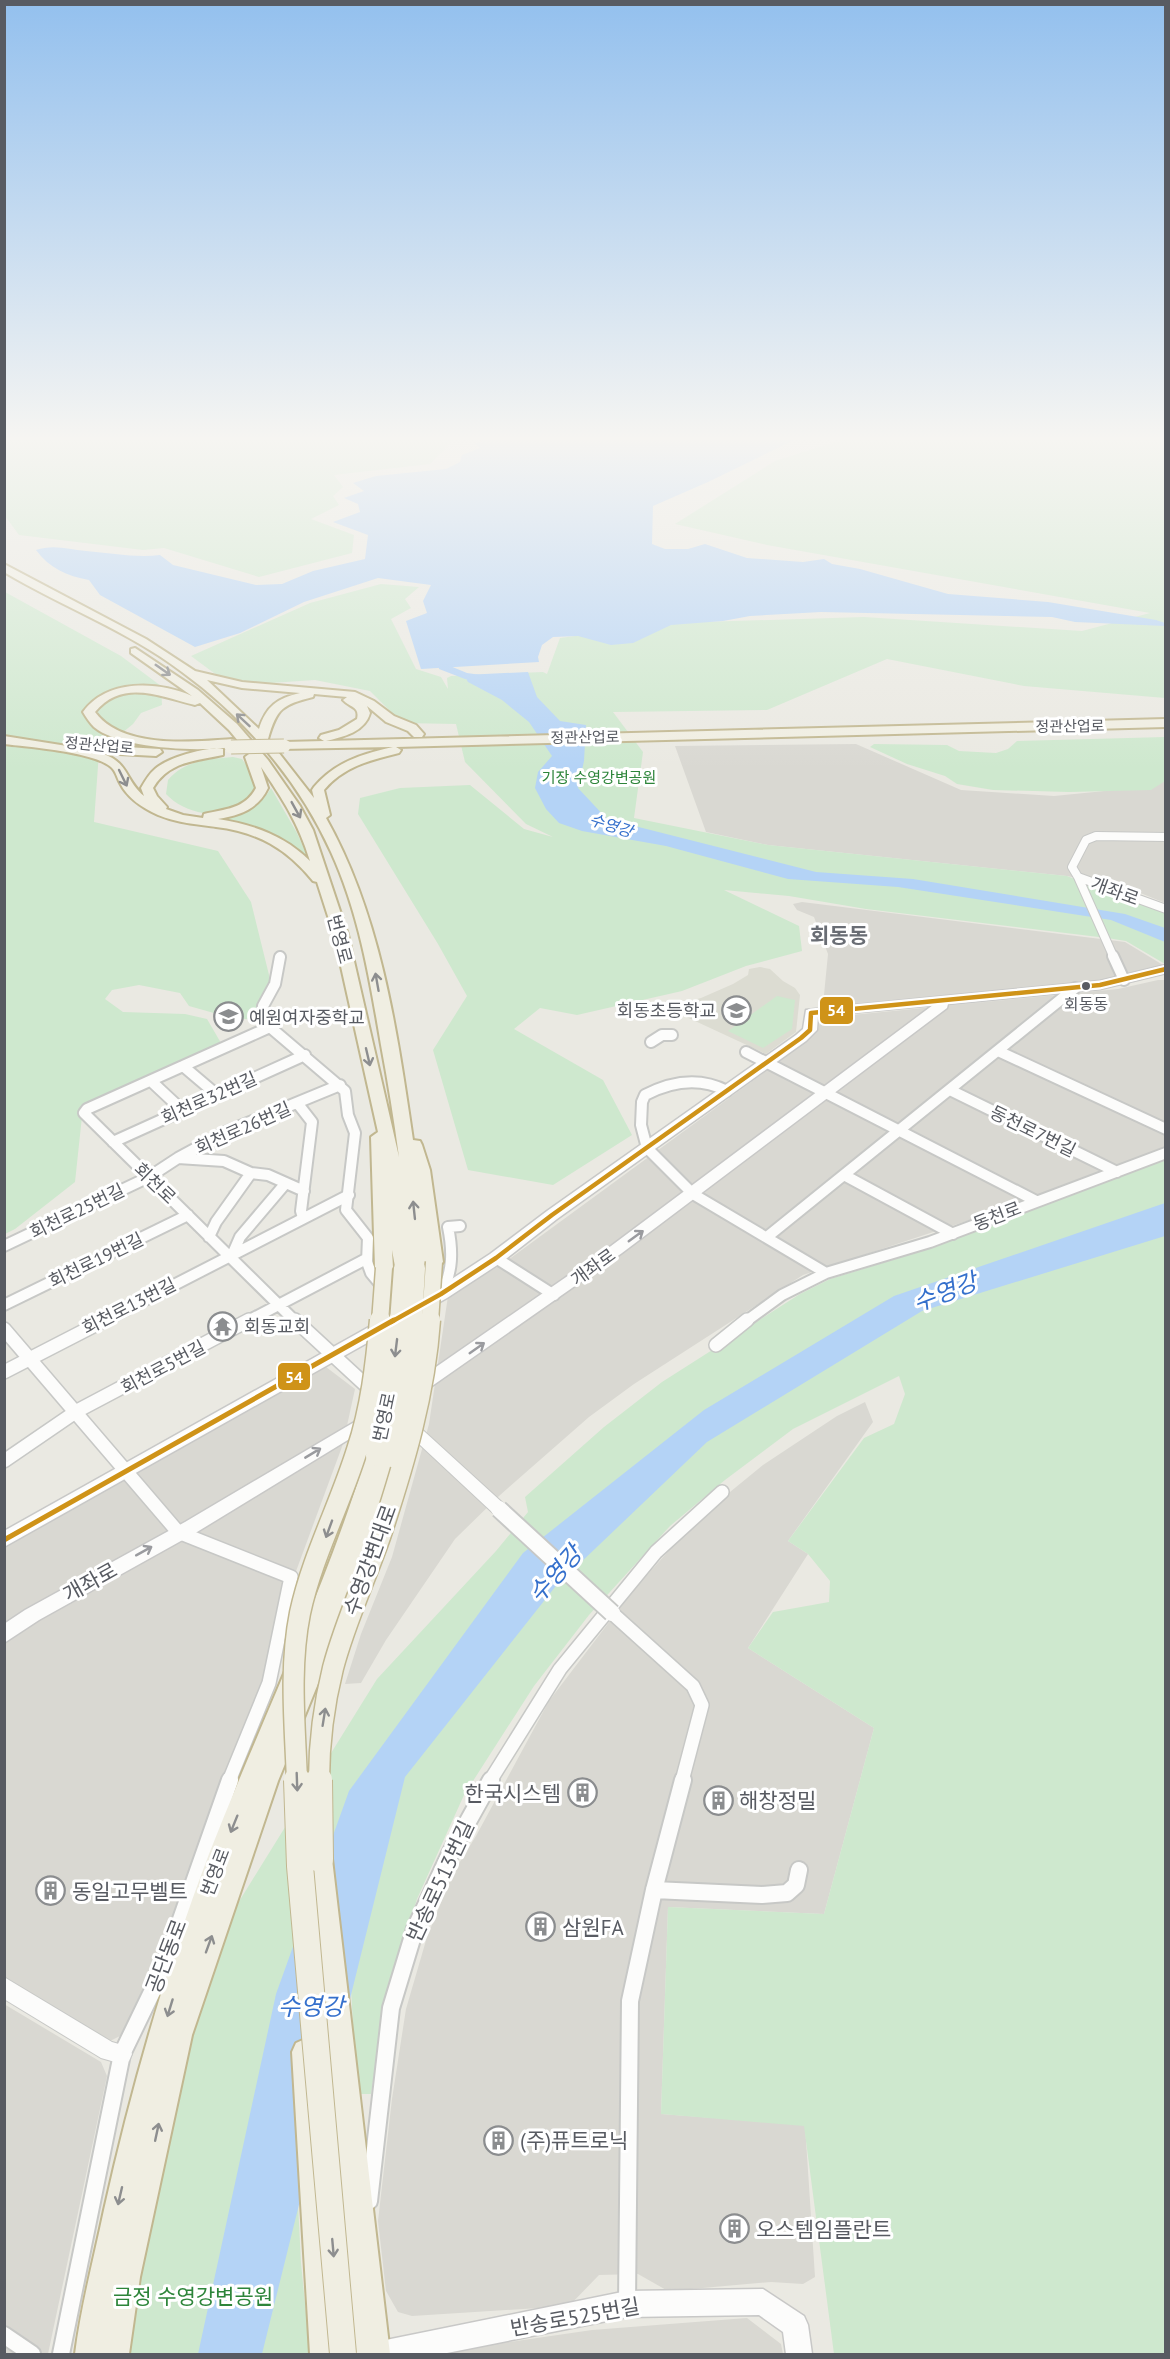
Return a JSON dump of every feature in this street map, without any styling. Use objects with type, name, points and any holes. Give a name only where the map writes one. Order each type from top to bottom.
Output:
[{"type":"highway","name":"번영로","points":[[4,559],[52,594]]},
{"type":"highway","name":"번영로","points":[[4,567],[130,636],[190,672],[263,738],[304,794],[332,841],[349,883],[373,960],[399,1102],[415,1218],[395,1266]]},
{"type":"highway","name":"번영로","points":[[4,577],[154,663],[194,692],[224,719],[232,747],[264,763],[294,806],[307,830],[341,935],[379,1103],[395,1266],[412,1351],[384,1457],[376,1518],[267,1781],[179,2035],[126,2277],[115,2355]]},
{"type":"highway","points":[[190,672],[242,685],[351,694],[370,703],[390,719],[412,728],[415,741]]},
{"type":"highway","points":[[224,719],[183,696],[156,689],[121,692],[106,697],[93,705],[89,712],[92,720],[128,739],[232,747],[415,741]]},
{"type":"highway","points":[[263,738],[267,715],[273,708],[295,698],[333,696],[361,706],[364,713],[362,721],[344,734],[284,746]]},
{"type":"highway","name":"정관산업로","points":[[415,741],[598,737],[649,739],[1166,725]]},
{"type":"highway","name":"정관산업로","points":[[4,734],[108,746],[232,747]]},
{"type":"highway","points":[[314,741],[649,739]]},
{"type":"highway","name":"정관산업로","points":[[4,740],[54,747],[153,752],[232,747]]},
{"type":"highway","points":[[332,841],[318,796],[323,783],[354,760],[415,741]]},
{"type":"highway","points":[[108,746],[196,745]]},
{"type":"highway","points":[[54,747],[105,759],[118,767],[128,787],[135,795],[163,812],[184,819],[251,830],[274,839],[295,850],[324,885]]},
{"type":"highway","points":[[232,747],[262,788],[256,801],[225,814],[199,817],[169,811],[151,798],[147,788],[153,776],[163,767],[232,747]]},
{"type":"highway","points":[[343,2355],[310,1863],[293,1666],[296,1635],[305,1595],[358,1448],[395,1266]]},
{"type":"highway","name":"수영강변대로","points":[[310,1863],[323,1721],[333,1667],[381,1534],[410,1441],[427,1362],[395,1266]]},
{"type":"highway","name":"번영로","points":[[89,2355],[117,2207],[143,2097],[200,1912],[237,1816],[335,1583],[361,1510],[384,1457]]},
{"type":"highway","points":[[310,1863],[337,1990],[354,2180],[386,2354]]},
{"type":"highway","points":[[310,1863],[306,2103],[324,2355]]},
{"type":"highway","points":[[310,1863],[362,2355]]},
{"type":"main road","points":[[4,1540],[441,1294],[496,1258],[552,1215],[810,1030],[812,1013],[1075,988],[1124,980],[1165,969]]},
{"type":"main road","name":"개좌로","points":[[6,1630],[178,1532],[389,1407],[554,1295],[693,1194],[942,1005],[941,1001]]},
{"type":"main road","name":"반송로525번길","points":[[386,2354],[627,2304],[763,2302],[795,2325],[799,2355]]},
{"type":"street","name":"개좌로","points":[[1166,837],[1096,836],[1086,840],[1072,867],[1080,880],[1166,909]]},
{"type":"street","points":[[1080,880],[1124,980]]},
{"type":"street","points":[[280,957],[275,984],[263,1006],[264,1022],[345,1091],[348,1115],[355,1132],[349,1195],[346,1201],[348,1214],[395,1266]]},
{"type":"street","points":[[767,1237],[1075,988]]},
{"type":"street","name":"회천로","points":[[270,1027],[87,1109],[84,1113],[209,1237],[231,1254],[330,1355],[389,1407]]},
{"type":"street","points":[[651,1042],[662,1035],[672,1035]]},
{"type":"street","points":[[998,1051],[1166,1129]]},
{"type":"street","points":[[746,1052],[1036,1201]]},
{"type":"street","name":"회천로32번길","points":[[113,1142],[305,1055]]},
{"type":"street","points":[[183,1066],[216,1094]]},
{"type":"street","points":[[151,1081],[182,1110]]},
{"type":"street","points":[[727,1091],[712,1085],[683,1082],[667,1084],[645,1095],[642,1102],[641,1125],[646,1148],[693,1194],[826,1273]]},
{"type":"street","name":"회천로26번길","points":[[149,1177],[178,1158],[228,1131],[340,1085]]},
{"type":"street","name":"동천로7번길","points":[[950,1090],[1117,1172]]},
{"type":"street","points":[[298,1104],[312,1122],[303,1218]]},
{"type":"street","name":"동천로","points":[[716,1345],[782,1294],[808,1279],[953,1234],[1166,1153]]},
{"type":"street","points":[[178,1158],[224,1161],[251,1173],[268,1175],[304,1191]]},
{"type":"street","points":[[209,1237],[225,1208],[251,1173]]},
{"type":"street","points":[[844,1175],[953,1234]]},
{"type":"street","name":"회천로25번길","points":[[4,1246],[149,1177]]},
{"type":"street","points":[[231,1254],[240,1237],[285,1184]]},
{"type":"street","name":"회천로13번길","points":[[4,1372],[349,1195]]},
{"type":"street","name":"회천로19번길","points":[[4,1305],[188,1215]]},
{"type":"street","points":[[390,1296],[441,1294],[450,1279],[453,1250],[448,1227],[459,1226]]},
{"type":"street","points":[[496,1258],[554,1295]]},
{"type":"street","points":[[390,1323],[390,1296],[395,1266]]},
{"type":"street","points":[[280,1305],[395,1266]]},
{"type":"street","name":"회천로5번길","points":[[4,1461],[77,1412],[280,1305]]},
{"type":"street","points":[[4,1329],[178,1532]]},
{"type":"street","points":[[389,1407],[693,1686],[702,1705],[654,1890],[630,2001],[627,2304]]},
{"type":"street","name":"개좌로","points":[[352,1430],[408,1426]]},
{"type":"street","name":"반송로513번길","points":[[386,2354],[370,2248],[369,2205],[391,2008],[415,1929],[482,1794],[560,1669],[656,1552],[722,1492]]},
{"type":"street","name":"공단동로","points":[[61,2355],[122,2054],[165,1965],[233,1771],[269,1683],[291,1577],[178,1532]]},
{"type":"street","points":[[654,1890],[762,1895],[787,1893],[796,1885],[799,1870]]},
{"type":"street","points":[[4,1987],[108,2051],[122,2054]]},
{"type":"street","points":[[4,2335],[32,2355]]},
{"type":"shaded area","points":[[856,744],[961,790],[1054,796],[1125,789],[1165,780],[1165,903],[1133,890],[1067,876],[768,845],[706,832],[675,746]]},
{"type":"shaded area","points":[[802,902],[1125,942],[1163,965],[1160,970],[1112,981],[834,1007],[823,1005],[828,954],[814,917],[797,910],[793,904]]},
{"type":"shaded area","name":"회동초등학교","points":[[760,967],[770,969],[795,988],[800,995],[796,1032],[766,1054],[680,1014],[670,1006],[701,998],[748,975],[749,969]]},
{"type":"shaded area","points":[[1165,980],[1165,1151],[1015,1205],[803,1275],[634,1384],[589,1417],[499,1496],[455,1539],[386,1640],[361,1683],[345,1684],[361,1634],[392,1557],[429,1424],[448,1296],[504,1263],[770,1068],[818,1030],[821,1018],[1118,989]]},
{"type":"shaded area","points":[[326,1367],[355,1389],[343,1444],[295,1574],[262,1691],[180,1905],[122,2035],[108,2042],[5,1978],[4,1546]]},
{"type":"shaded area","points":[[865,1402],[873,1422],[788,1541],[808,1554],[748,1648],[874,1728],[824,1914],[668,1907],[661,2114],[805,2125],[815,2277],[803,2284],[771,2282],[668,2291],[638,2274],[599,2275],[569,2306],[412,2316],[398,2312],[386,2291],[378,2221],[392,2099],[406,2009],[427,1937],[453,1873],[476,1836],[549,1701],[632,1592],[697,1519],[763,1465],[837,1416]]},
{"type":"shaded area","points":[[4,2004],[101,2062],[107,2076],[48,2354],[5,2354]]},
{"type":"shaded area","points":[[747,2318],[781,2344],[783,2354],[438,2354],[592,2330]]},
{"type":"green space","points":[[168,549],[352,549],[352,553],[259,577]]},
{"type":"green space","name":"기장 수영강변공원","points":[[790,549],[1165,549],[1165,698],[1024,686],[887,659],[767,710],[613,712],[643,752],[634,818],[768,845],[1067,876],[1165,913],[1165,964],[1126,941],[866,909],[789,896],[724,890],[799,926],[802,951],[746,966],[682,991],[577,1015],[540,1008],[514,1029],[603,1080],[632,1135],[553,1185],[468,1170],[433,1050],[467,996],[438,944],[358,814],[360,798],[400,788],[470,785],[524,829],[553,837],[526,824],[465,762],[456,724],[402,723],[370,691],[315,680],[255,684],[218,676],[191,656],[310,603],[381,584],[419,587],[405,599],[411,608],[391,619],[416,669],[441,677],[448,689],[447,678],[451,676],[543,672],[547,674],[560,638],[670,623],[864,617],[1082,631],[1150,613]]},
{"type":"green space","points":[[5,592],[121,656],[161,686],[162,705],[141,713],[133,724],[99,752],[94,822],[218,851],[251,902],[271,983],[262,1021],[228,1017],[189,1006],[180,993],[139,985],[112,990],[105,999],[123,1012],[185,1014],[207,1019],[221,1043],[83,1107],[75,1182],[15,1229],[5,1234]]},
{"type":"green space","points":[[1165,737],[1165,781],[1151,790],[1069,792],[993,790],[957,784],[945,776],[907,764],[870,747],[874,744],[947,745],[959,751],[996,753],[1008,749],[1017,741]]},
{"type":"green space","points":[[233,757],[242,759],[254,779],[251,795],[237,806],[219,812],[203,813],[183,806],[166,794],[168,780],[182,768],[198,762]]},
{"type":"green space","points":[[271,788],[297,833],[309,860],[288,843],[264,831],[211,820],[230,818],[246,812],[260,803]]},
{"type":"green space","points":[[777,996],[795,1000],[792,1029],[763,1048],[728,1031]]},
{"type":"green space","name":"금정 수영강변공원","points":[[1165,1157],[1165,2354],[834,2354],[804,2126],[661,2114],[668,1907],[824,1914],[874,1728],[748,1648],[773,1612],[829,1602],[830,1581],[808,1554],[788,1541],[864,1438],[894,1424],[905,1394],[899,1376],[793,1429],[725,1480],[670,1526],[589,1615],[534,1686],[464,1795],[417,1899],[386,1997],[371,2094],[357,2094],[347,1920],[295,2144],[301,2263],[310,2354],[124,2354],[164,2121],[230,1916],[377,1679],[496,1551],[528,1512],[525,1497],[604,1427],[662,1382],[800,1294],[830,1279],[938,1246],[971,1230]]},
{"type":"water","points":[[71,549],[133,556],[160,555],[173,565],[256,585],[282,584],[313,571],[365,559],[366,549],[720,549],[747,558],[803,562],[824,559],[832,564],[860,569],[948,594],[1048,602],[1156,620],[1165,623],[1165,626],[1075,622],[1052,617],[821,612],[750,616],[723,621],[671,625],[633,643],[611,645],[578,636],[553,637],[542,645],[538,657],[539,662],[421,669],[406,621],[427,613],[423,601],[431,585],[378,578],[304,602],[240,633],[195,647],[100,595],[89,580],[73,576],[53,566],[36,550]]},
{"type":"water","name":"수영강","points":[[528,672],[537,697],[560,721],[586,725],[584,761],[578,788],[607,819],[816,872],[913,879],[1125,914],[1165,928],[1165,942],[1111,920],[898,887],[788,879],[666,846],[582,831],[559,823],[546,809],[535,788],[538,772],[552,756],[529,722],[502,700],[468,682],[464,675]]},
{"type":"water","name":"수영강","points":[[1165,1203],[1165,1236],[922,1311],[707,1442],[555,1587],[405,1777],[262,2354],[198,2354],[276,1994],[349,1791],[523,1553],[704,1410],[894,1296]]},
{"type":"waterway","name":"수영강","points":[[456,655],[443,667],[465,676],[484,678]]},
{"type":"transit line","name":"54","points":[[4,1540],[441,1294],[496,1258],[552,1215],[801,1038],[810,1030],[811,1013],[1100,985],[1166,969]]},
{"type":"place","name":"회동동","points":[[1086,986]]},
{"type":"place","name":"회동초등학교","points":[[737,1010]]},
{"type":"place","name":"예원여자중학교","points":[[228,1017]]},
{"type":"place","name":"회동교회","points":[[223,1326]]},
{"type":"place","name":"한국시스템","points":[[582,1793]]},
{"type":"place","name":"해창정밀","points":[[718,1800]]},
{"type":"place","name":"동일고무벨트","points":[[51,1891]]},
{"type":"place","name":"삼원FA","points":[[541,1927]]},
{"type":"place","name":"(주)퓨트로닉","points":[[499,2140]]},
{"type":"place","name":"오스템임플란트","points":[[735,2229]]},
{"type":"district","name":"회동동","points":[[839,935]]}]
